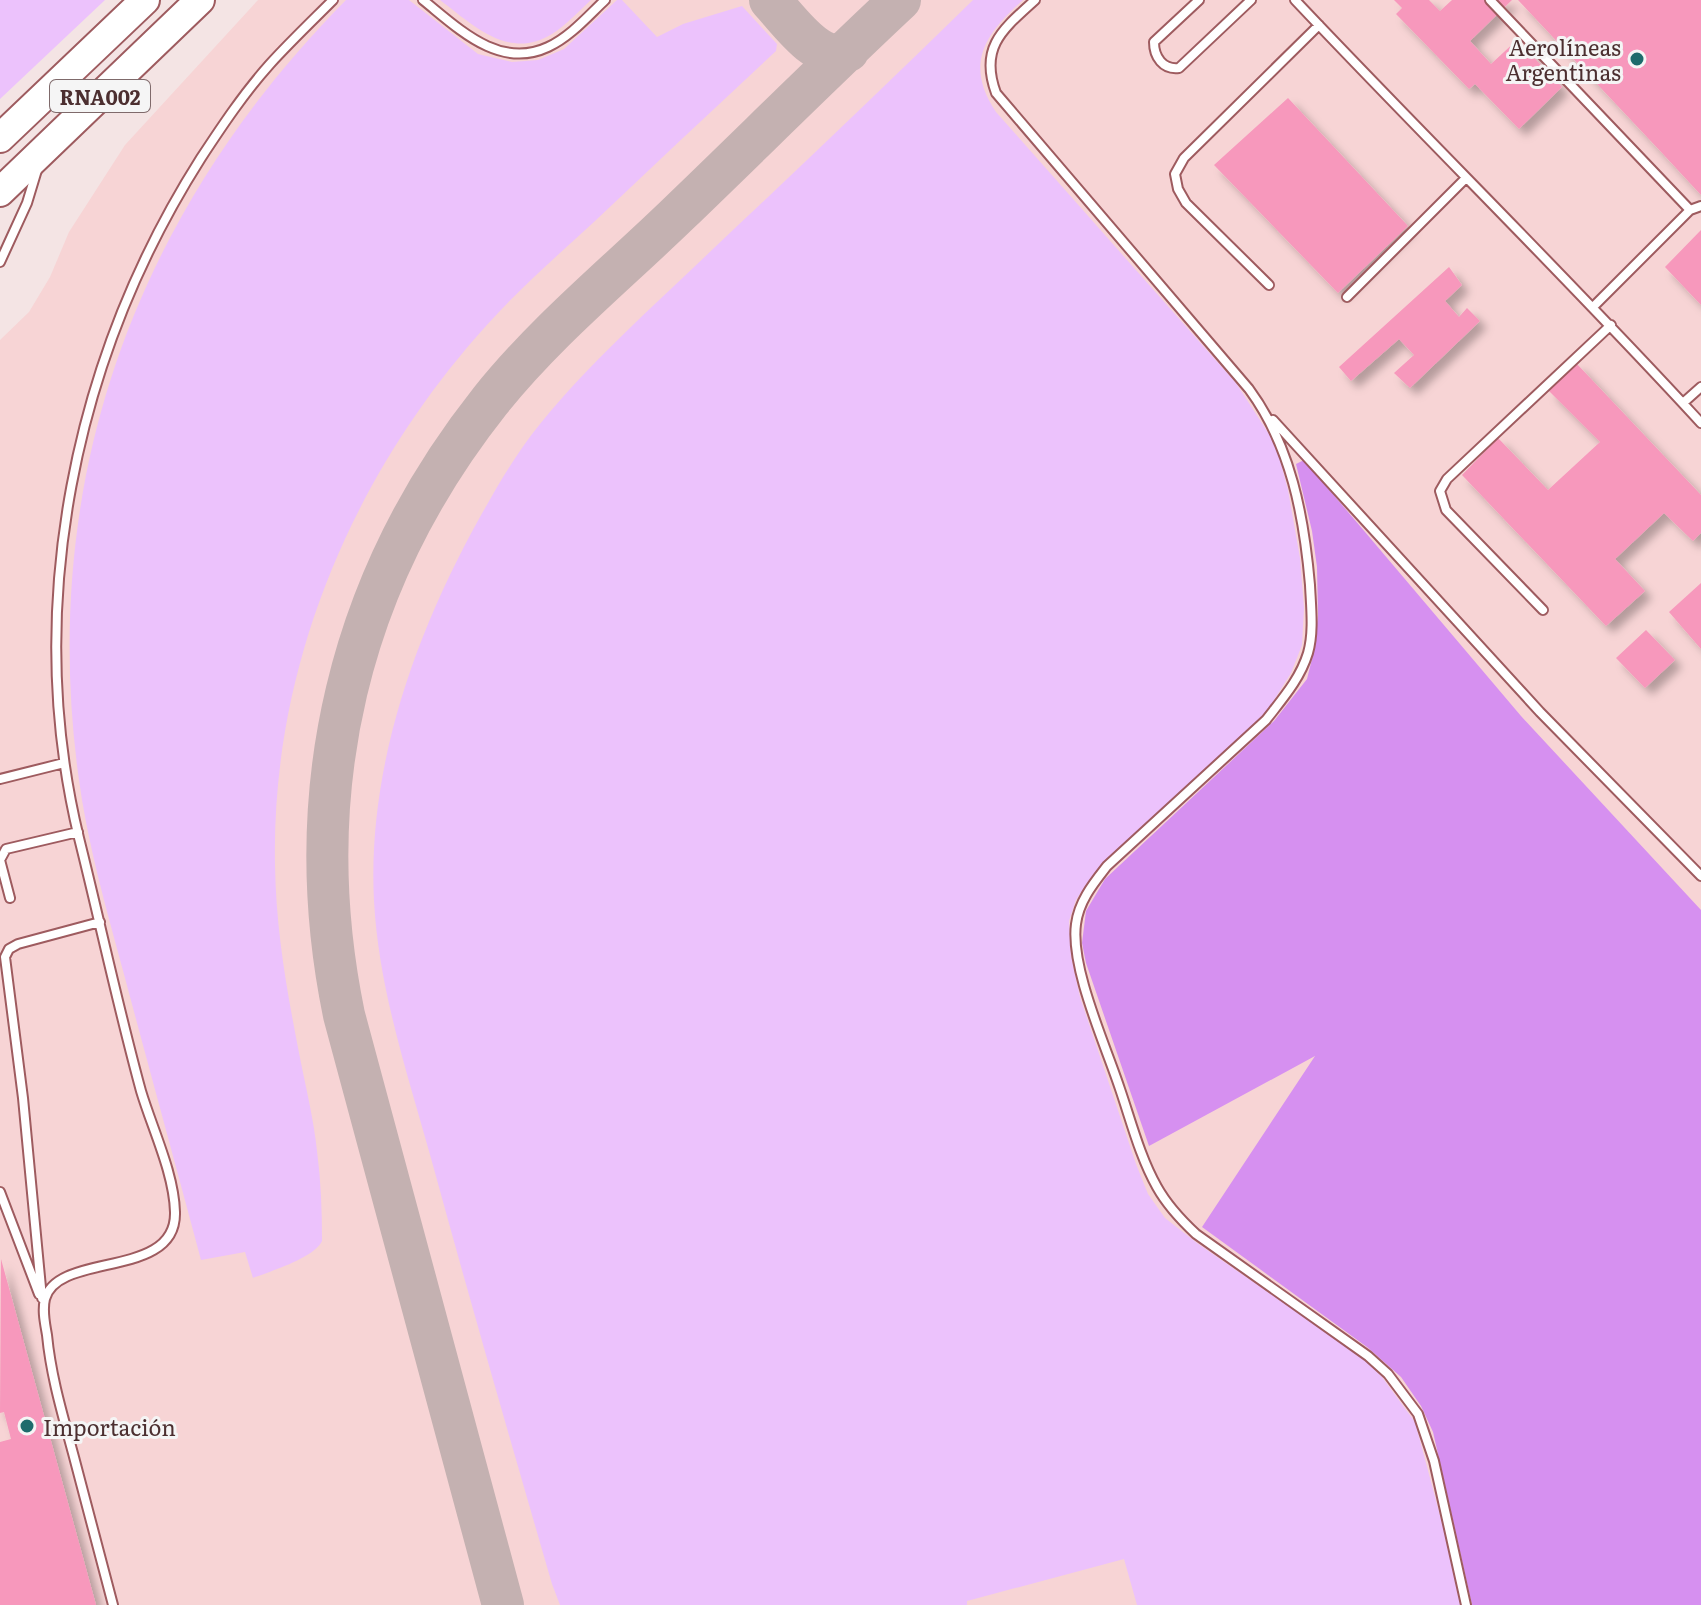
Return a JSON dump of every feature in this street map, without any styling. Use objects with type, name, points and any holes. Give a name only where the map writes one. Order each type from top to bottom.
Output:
[{"type":"highway","name":"RNA002","points":[[0,138],[145,0]]},
{"type":"highway","name":"RNA002","points":[[0,192],[200,0]]},
{"type":"lane","points":[[43,1306],[54,1284],[81,1272],[134,1259],[156,1249],[170,1237],[176,1217],[173,1192],[142,1094],[64,763],[55,655],[59,576],[70,490],[87,414],[137,273],[218,131],[269,65],[333,0]]},
{"type":"lane","points":[[423,0],[473,40],[487,47],[514,53],[549,46],[605,0]]},
{"type":"lane","points":[[1035,0],[1008,25],[993,45],[989,62],[996,93],[1267,413],[1540,712],[1701,876]]},
{"type":"lane","points":[[1199,0],[1154,42],[1155,55],[1171,69],[1179,68],[1251,0]]},
{"type":"lane","points":[[1295,0],[1594,306],[1701,423]]},
{"type":"lane","points":[[1490,0],[1690,210]]},
{"type":"lane","points":[[1269,285],[1186,203],[1178,189],[1175,174],[1184,158],[1319,25]]},
{"type":"lane","points":[[0,262],[27,203],[43,151]]},
{"type":"lane","points":[[1347,297],[1466,178]]},
{"type":"lane","points":[[1594,306],[1690,210],[1701,206]]},
{"type":"lane","points":[[1543,610],[1446,510],[1440,491],[1447,479],[1611,325]]},
{"type":"lane","points":[[1683,403],[1701,387]]},
{"type":"lane","points":[[1267,413],[1287,462],[1306,542],[1312,622],[1309,649],[1300,675],[1266,720],[1107,866],[1080,906],[1075,945],[1083,980],[1142,1151],[1156,1186],[1176,1215],[1196,1234],[1368,1356],[1388,1374],[1418,1414],[1434,1461],[1466,1605]]},
{"type":"lane","points":[[0,779],[64,763]]},
{"type":"lane","points":[[10,898],[0,860],[6,849],[78,832]]},
{"type":"lane","points":[[100,922],[18,944],[9,949],[5,957],[51,1373],[113,1605]]},
{"type":"lane","points":[[0,1192],[43,1306]]},
{"type":"shaded area","points":[[0,0],[105,0],[0,99]]},
{"type":"shaded area","points":[[258,0],[1701,0],[1701,1605],[0,1605],[0,340],[29,312],[50,277],[69,232],[125,145]]},
{"type":"shaded area","points":[[346,0],[409,0],[478,54],[512,62],[538,60],[564,49],[617,0],[622,0],[657,37],[683,24],[742,6],[777,44],[776,51],[539,272],[486,326],[439,383],[396,444],[360,509],[329,576],[305,646],[288,718],[277,791],[275,865],[284,965],[316,1140],[322,1241],[301,1258],[253,1278],[245,1252],[201,1260],[98,877],[78,773],[70,663],[74,557],[91,454],[119,355],[159,259],[210,168],[273,82]]},
{"type":"shaded area","points":[[440,0],[591,0],[552,34],[521,44],[506,42],[479,29]]},
{"type":"shaded area","points":[[973,0],[1023,0],[998,25],[983,51],[981,79],[986,95],[996,112],[1236,383],[1276,445],[1300,558],[1304,608],[1302,645],[1291,673],[1264,716],[1109,857],[1076,900],[1069,921],[1071,956],[1080,997],[1136,1164],[1148,1194],[1165,1218],[1363,1358],[1382,1377],[1415,1422],[1464,1605],[1137,1605],[1124,1559],[967,1601],[967,1605],[560,1605],[552,1584],[406,1070],[382,969],[374,901],[374,851],[379,801],[400,702],[435,607],[457,561],[501,481],[540,424],[624,333]]},
{"type":"shaded area","points":[[1304,460],[1521,716],[1701,910],[1701,1605],[1472,1605],[1433,1432],[1421,1406],[1401,1377],[1367,1347],[1202,1227],[1315,1056],[1149,1146],[1086,963],[1082,943],[1086,911],[1105,879],[1274,721],[1307,679],[1318,616],[1317,567],[1312,531],[1296,464]]},
{"type":"building","points":[[1394,0],[1429,0],[1440,11],[1452,0],[1512,0],[1470,41],[1491,64],[1517,40],[1562,87],[1519,129],[1475,84],[1469,89],[1396,14],[1402,8]]},
{"type":"building","name":"Aerolíneas Argentinas","points":[[1518,0],[1701,0],[1701,195],[1663,154]]},
{"type":"building","points":[[1288,98],[1408,226],[1338,293],[1214,165]]},
{"type":"building","points":[[1701,230],[1701,305],[1665,267]]},
{"type":"building","points":[[1449,267],[1462,285],[1445,301],[1459,317],[1467,308],[1480,321],[1410,388],[1394,373],[1414,355],[1399,339],[1351,381],[1339,367]]},
{"type":"building","points":[[1576,363],[1701,495],[1701,533],[1693,541],[1664,513],[1615,559],[1645,591],[1606,626],[1462,475],[1498,438],[1548,490],[1600,442],[1549,391]]},
{"type":"building","points":[[1701,583],[1701,649],[1669,612]]},
{"type":"building","points":[[1646,630],[1675,660],[1645,688],[1616,658]]},
{"type":"building","name":"Importación","points":[[1,1259],[96,1605],[0,1605],[0,1442],[11,1439],[4,1412],[0,1413]]},
{"type":"taxiway","points":[[770,0],[795,29],[816,47],[827,53],[848,51]]},
{"type":"taxiway","points":[[503,1605],[344,1015],[331,932],[327,850],[333,770],[346,692],[369,615],[401,541],[441,470],[490,401],[557,328],[900,0]]},
{"type":"place","name":"Aerolíneas Argentinas","points":[[1637,59]]},
{"type":"place","name":"Importación","points":[[27,1426]]}]
